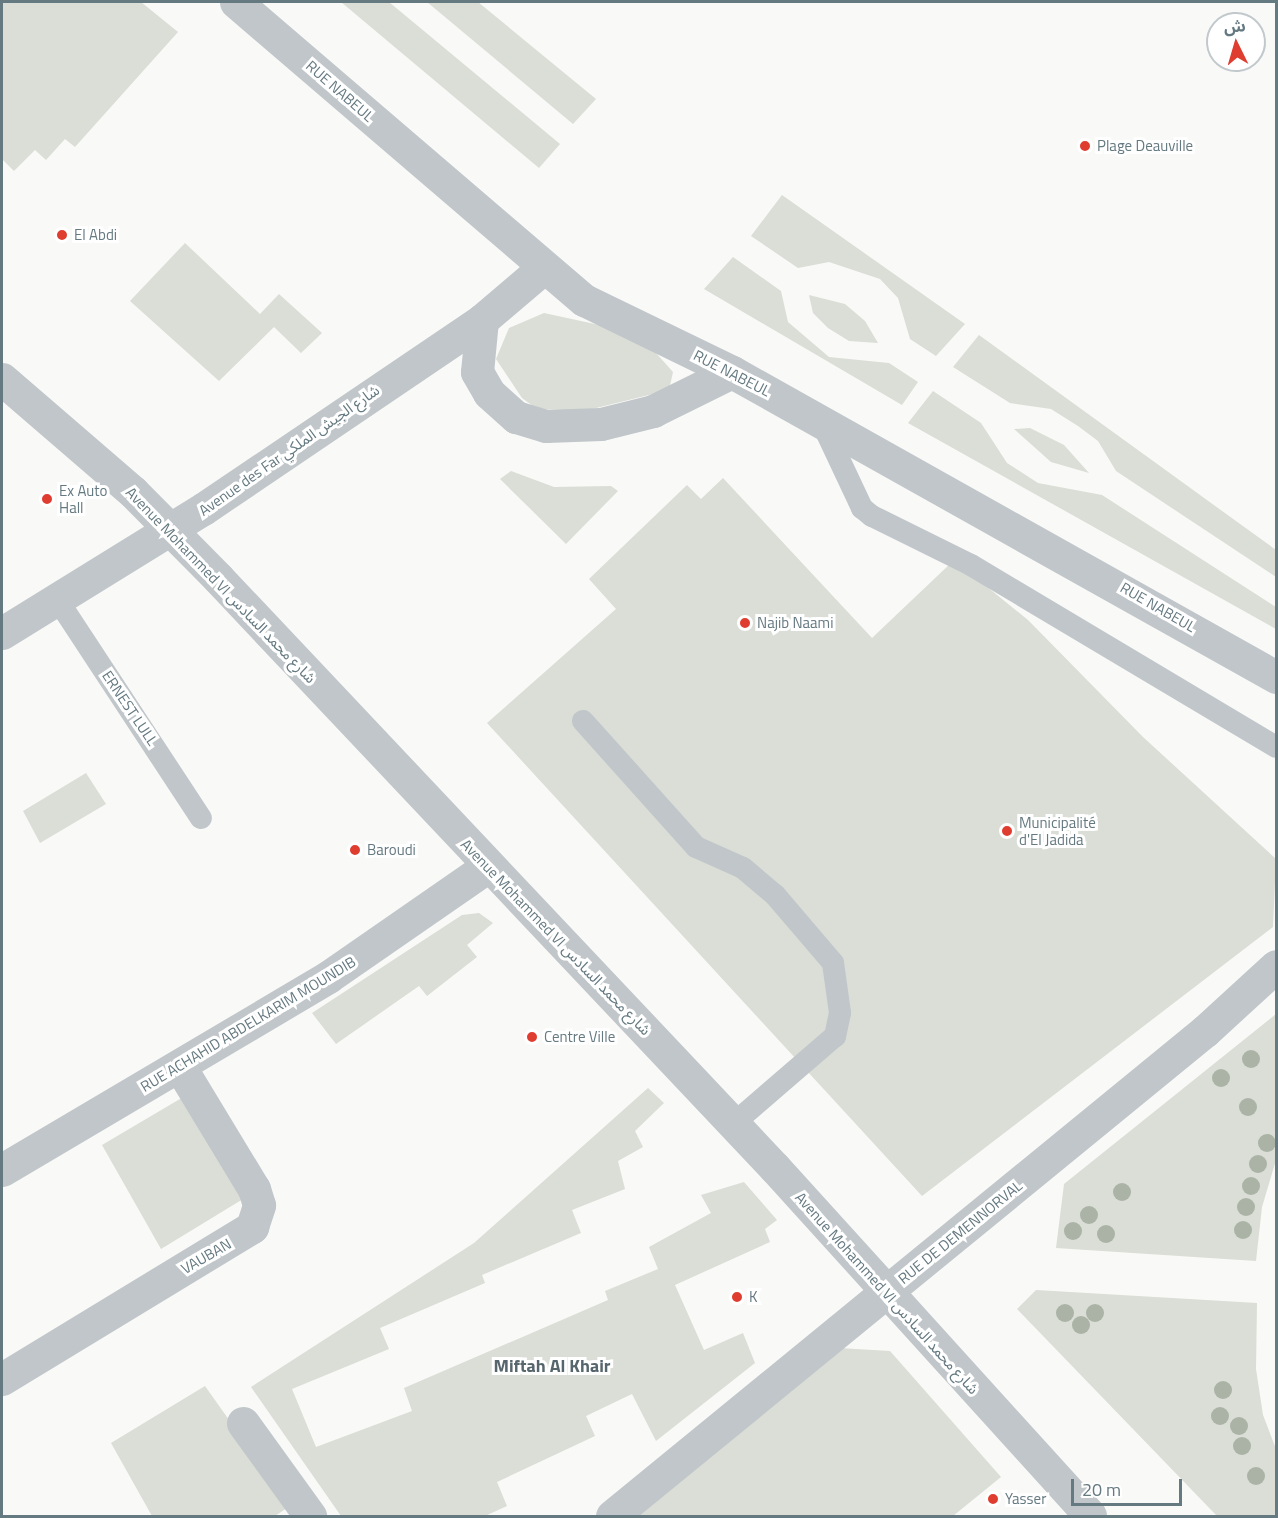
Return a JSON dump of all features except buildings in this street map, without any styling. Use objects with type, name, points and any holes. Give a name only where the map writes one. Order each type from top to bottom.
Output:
[{"type":"street","name":"RUE NABEUL","points":[[236,2],[543,268],[584,300],[732,372],[1276,677]]},
{"type":"street","name":"Avenue des Far شارع الجيش الملكي","points":[[2,633],[171,530],[482,320],[543,268]]},
{"type":"street","points":[[482,320],[477,372],[489,393],[516,417],[546,426],[601,424],[653,411],[732,372]]},
{"type":"street","name":"Avenue Mohammed VI شارع محمد السادس","points":[[2,379],[171,530],[487,867],[733,1124],[1090,1516]]},
{"type":"street","name":"RUE ACHAHID ABDELKARIM MOUNDIB","points":[[2,1170],[180,1067],[372,949],[487,867]]},
{"type":"street","name":"RUE DE DEMENNORVAL","points":[[612,1516],[885,1293],[1276,966]]},
{"type":"street","name":"VAUBAN","points":[[2,1379],[252,1227],[259,1205],[254,1189],[180,1067]]},
{"type":"street","points":[[243,1423],[310,1516]]},
{"type":"lane","points":[[822,422],[862,508],[872,516],[971,565],[1276,747]]},
{"type":"lane","name":"ERNEST LULL","points":[[57,599],[201,818]]},
{"type":"lane","points":[[584,721],[696,847],[742,868],[776,895],[833,963],[840,1013],[835,1036],[733,1124]]},
{"type":"shaded area","points":[[2,2],[141,2],[178,32],[75,147],[65,139],[46,160],[35,150],[14,171],[2,159]]},
{"type":"shaded area","points":[[341,2],[389,2],[560,144],[539,168]]},
{"type":"shaded area","points":[[427,2],[478,2],[596,99],[573,124]]},
{"type":"shaded area","points":[[782,195],[965,324],[936,356],[910,339],[898,298],[880,279],[829,262],[798,268],[751,236]]},
{"type":"shaded area","points":[[185,243],[260,314],[279,294],[322,333],[301,353],[274,327],[219,381],[130,301]]},
{"type":"shaded area","points":[[733,257],[781,291],[788,322],[829,357],[889,363],[918,382],[902,405],[704,289]]},
{"type":"shaded area","points":[[809,295],[845,304],[865,321],[878,343],[849,341],[828,328],[813,313]]},
{"type":"shaded area","points":[[544,313],[604,326],[656,353],[673,372],[669,390],[584,411],[537,409],[522,398],[496,359],[509,328]]},
{"type":"shaded area","points":[[979,335],[1276,550],[1276,577],[1116,471],[1098,441],[1078,426],[1051,409],[1010,403],[953,367]]},
{"type":"shaded area","points":[[933,391],[981,423],[1007,463],[1038,483],[1102,495],[1276,607],[1276,629],[908,423]]},
{"type":"shaded area","points":[[1030,428],[1064,445],[1089,473],[1051,462],[1014,429]]},
{"type":"shaded area","points":[[511,471],[554,487],[611,486],[618,491],[566,544],[500,479]]},
{"type":"shaded area","points":[[723,478],[872,638],[951,563],[970,573],[1028,620],[1143,737],[1276,859],[1273,927],[922,1196],[487,723],[616,609],[589,579],[687,485],[701,499]]},
{"type":"shaded area","points":[[86,773],[106,804],[40,843],[23,811]]},
{"type":"shaded area","points":[[479,913],[493,923],[467,945],[477,957],[427,996],[419,986],[336,1044],[312,1013],[462,915]]},
{"type":"shaded area","points":[[1276,1014],[1276,1160],[1262,1207],[1256,1261],[1056,1248],[1064,1184]]},
{"type":"shaded area","points":[[648,1088],[664,1103],[635,1131],[643,1147],[618,1161],[625,1189],[572,1210],[581,1233],[482,1275],[485,1283],[380,1328],[389,1349],[292,1389],[316,1447],[412,1411],[404,1388],[608,1300],[605,1291],[658,1269],[649,1247],[711,1213],[701,1195],[744,1182],[777,1220],[765,1229],[770,1242],[675,1285],[704,1350],[743,1333],[755,1363],[656,1441],[632,1394],[586,1416],[595,1436],[497,1482],[507,1506],[485,1516],[341,1516],[251,1387],[474,1243]]},
{"type":"shaded area","points":[[185,1096],[243,1199],[161,1249],[102,1145]]},
{"type":"shaded area","points":[[1036,1290],[1257,1303],[1256,1369],[1263,1415],[1276,1449],[1276,1516],[1217,1516],[1017,1309]]},
{"type":"shaded area","points":[[839,1348],[890,1351],[1001,1477],[953,1516],[629,1516]]},
{"type":"shaded area","points":[[205,1386],[290,1506],[275,1516],[152,1516],[111,1443]]},
{"type":"place","name":"Plage Deauville","points":[[1085,146]]},
{"type":"place","name":"El Abdi","points":[[62,235]]},
{"type":"place","name":"Ex Auto Hall","points":[[47,499]]},
{"type":"place","name":"Najib Naami","points":[[745,623]]},
{"type":"place","name":"Municipalité d'El Jadida","points":[[1007,831]]},
{"type":"place","name":"Baroudi","points":[[355,850]]},
{"type":"place","name":"Centre Ville","points":[[532,1037]]},
{"type":"place","name":"K","points":[[737,1297]]},
{"type":"place","name":"Yasser","points":[[993,1499]]},
{"type":"district","name":"Miftah Al Khair","points":[[552,1366]]}]
